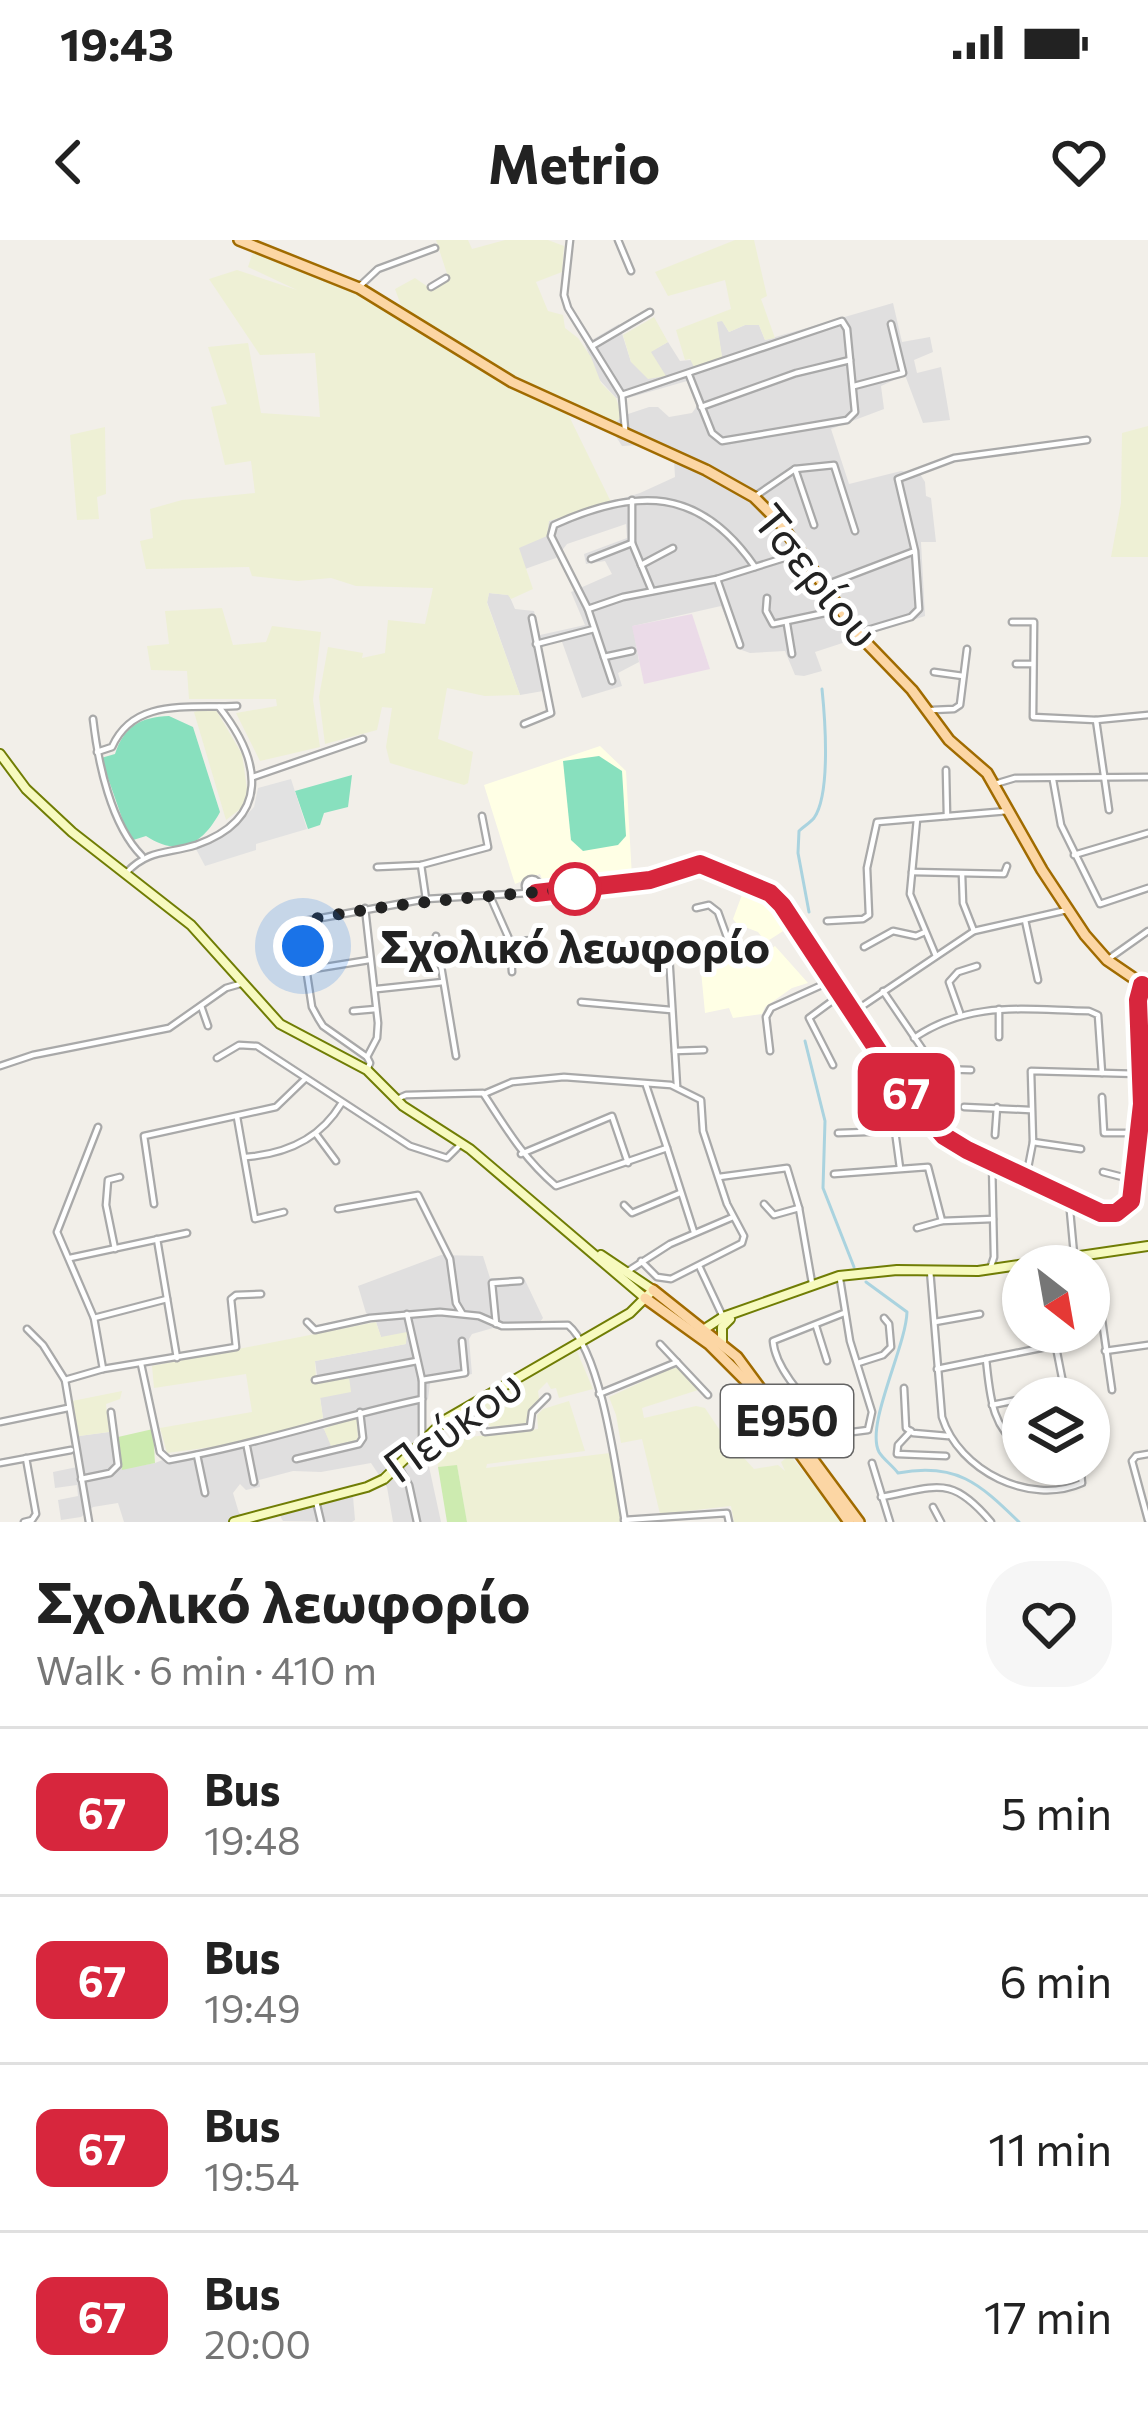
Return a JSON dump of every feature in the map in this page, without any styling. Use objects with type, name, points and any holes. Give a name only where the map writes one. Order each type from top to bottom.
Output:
[{"type":"main road","name":"Τσερίου","points":[[239,240],[359,288],[512,382],[754,496],[857,633],[994,784],[1067,910],[1107,960],[1145,986]]},
{"type":"main road","points":[[0,754],[50,811],[190,925],[280,1024],[367,1070],[427,1124],[461,1144],[632,1287],[702,1332]]},
{"type":"main road","points":[[584,1245],[628,1271],[662,1311]]},
{"type":"main road","points":[[1110,1252],[1148,1246]]},
{"type":"main road","points":[[702,1332],[723,1317],[839,1276],[1002,1268]]},
{"type":"main road","points":[[629,1313],[632,1287]]},
{"type":"main road","name":"Πεύκου","points":[[234,1522],[367,1487],[399,1468],[446,1420],[629,1313],[649,1294]]},
{"type":"main road","points":[[629,1313],[646,1306],[702,1332]]},
{"type":"main road","points":[[722,1342],[725,1322],[742,1312]]},
{"type":"main road","name":"E950","points":[[702,1332],[722,1342],[774,1402],[859,1522]]},
{"type":"main road","name":"E950","points":[[702,1332],[752,1388],[849,1522]]},
{"type":"street","points":[[570,240],[564,295],[622,395],[624,434]]},
{"type":"street","points":[[618,240],[631,271]]},
{"type":"street","points":[[359,288],[378,269],[435,248]]},
{"type":"street","points":[[431,286],[446,278]]},
{"type":"street","points":[[592,346],[650,312]]},
{"type":"street","points":[[622,395],[842,320],[847,329],[855,412],[850,419],[722,441],[712,433],[689,375]]},
{"type":"street","points":[[854,386],[902,373],[891,324]]},
{"type":"street","points":[[701,407],[796,373],[850,360]]},
{"type":"street","points":[[857,633],[916,613],[915,551],[898,478],[954,458],[1087,440]]},
{"type":"street","points":[[754,496],[795,469],[832,464],[855,531]]},
{"type":"street","points":[[795,469],[814,525]]},
{"type":"street","points":[[612,681],[588,609],[551,528],[600,507],[632,500],[675,502],[704,515],[738,542],[755,567]]},
{"type":"street","points":[[632,500],[632,543],[652,591]]},
{"type":"street","points":[[591,559],[632,543]]},
{"type":"street","points":[[641,565],[673,548]]},
{"type":"street","points":[[822,586],[915,551]]},
{"type":"street","points":[[588,609],[717,579],[800,553]]},
{"type":"street","points":[[717,579],[740,646]]},
{"type":"street","points":[[767,598],[766,611],[773,624],[839,610]]},
{"type":"street","points":[[524,724],[551,713],[532,618]]},
{"type":"street","points":[[1012,622],[1034,622],[1033,717],[1096,720],[1148,715]]},
{"type":"street","points":[[787,624],[792,654]]},
{"type":"street","points":[[536,644],[594,628]]},
{"type":"street","points":[[926,710],[958,708],[967,649]]},
{"type":"street","points":[[604,657],[632,651]]},
{"type":"street","points":[[1016,664],[1034,664]]},
{"type":"street","points":[[934,672],[963,676]]},
{"type":"street","points":[[97,752],[112,747],[129,720],[144,712],[237,706]]},
{"type":"street","points":[[128,872],[142,856],[201,843],[226,829],[248,807],[253,777],[241,739],[219,707]]},
{"type":"street","points":[[92,719],[97,752],[127,841],[142,856]]},
{"type":"street","points":[[1096,720],[1109,810]]},
{"type":"street","points":[[253,777],[363,739]]},
{"type":"street","points":[[946,770],[947,816]]},
{"type":"street","points":[[994,784],[1015,778],[1148,777]]},
{"type":"street","points":[[1053,780],[1061,825],[1100,904],[1148,888]]},
{"type":"street","points":[[827,921],[863,920],[869,915],[867,868],[877,822],[1008,811]]},
{"type":"street","points":[[377,867],[421,865],[488,848],[482,816]]},
{"type":"street","points":[[917,819],[913,905],[936,956]]},
{"type":"street","points":[[1074,855],[1148,833]]},
{"type":"street","points":[[367,1070],[367,1058],[323,1026],[312,1006],[299,922],[426,899],[650,880],[700,864],[770,893],[925,1116],[961,1148],[1069,1200],[1101,1213],[1116,1213],[1131,1201],[1134,1180],[1145,986]]},
{"type":"street","points":[[421,865],[426,899]]},
{"type":"street","points":[[912,872],[1004,874],[1007,866]]},
{"type":"street","points":[[962,874],[963,903],[974,932]]},
{"type":"street","points":[[490,896],[510,941],[512,972]]},
{"type":"street","points":[[696,908],[709,905],[718,912],[727,938]]},
{"type":"street","points":[[365,908],[378,1031],[367,1058]]},
{"type":"street","points":[[855,1011],[974,932],[1067,910]]},
{"type":"street","points":[[1024,920],[1038,980]]},
{"type":"street","points":[[864,946],[893,931],[916,936],[925,932]]},
{"type":"street","points":[[1107,960],[1148,931]]},
{"type":"street","points":[[436,936],[457,1056]]},
{"type":"street","points":[[510,941],[540,940]]},
{"type":"street","points":[[669,953],[677,1088]]},
{"type":"street","points":[[307,970],[369,960]]},
{"type":"street","points":[[960,1013],[950,982],[958,972],[977,966]]},
{"type":"street","points":[[770,1051],[766,1017],[771,1008],[833,980]]},
{"type":"street","points":[[377,989],[444,982]]},
{"type":"street","points":[[0,1066],[169,1028],[226,988],[243,983]]},
{"type":"street","points":[[883,991],[936,1070],[971,1070]]},
{"type":"street","points":[[833,1065],[809,1018],[843,993]]},
{"type":"street","points":[[581,1002],[673,1010]]},
{"type":"street","points":[[201,1006],[208,1026]]},
{"type":"street","points":[[353,1011],[376,1009]]},
{"type":"street","points":[[999,1009],[999,1037]]},
{"type":"street","points":[[914,1038],[960,1013],[1089,1011],[1098,1016],[1102,1072]]},
{"type":"street","points":[[217,1058],[239,1045],[257,1046],[420,1150],[447,1158],[461,1144]]},
{"type":"street","points":[[675,1051],[704,1050]]},
{"type":"street","points":[[1026,1178],[1033,1142],[1031,1071],[1139,1074]]},
{"type":"street","points":[[154,1204],[144,1136],[276,1107],[305,1079]]},
{"type":"street","points":[[397,1099],[484,1094],[530,1079],[645,1083],[677,1088],[701,1100],[704,1131],[733,1217],[742,1230],[742,1243],[671,1279],[657,1277],[640,1261]]},
{"type":"street","points":[[645,1083],[694,1232]]},
{"type":"street","points":[[484,1094],[521,1154],[556,1186],[667,1148]]},
{"type":"street","points":[[1102,1097],[1104,1133],[1139,1133]]},
{"type":"street","points":[[246,1156],[291,1148],[316,1134],[342,1102]]},
{"type":"street","points":[[964,1107],[1030,1111]]},
{"type":"street","points":[[995,1135],[997,1107]]},
{"type":"street","points":[[521,1154],[612,1116],[628,1163]]},
{"type":"street","points":[[237,1117],[255,1219],[284,1213]]},
{"type":"street","points":[[98,1127],[57,1232],[94,1318],[103,1369]]},
{"type":"street","points":[[838,1133],[895,1131],[900,1168]]},
{"type":"street","points":[[316,1134],[336,1162]]},
{"type":"street","points":[[1033,1142],[1081,1150]]},
{"type":"street","points":[[992,1162],[996,1268]]},
{"type":"street","points":[[835,1174],[924,1166],[931,1170],[942,1221]]},
{"type":"street","points":[[718,1177],[787,1168],[812,1283]]},
{"type":"street","points":[[1103,1172],[1134,1180]]},
{"type":"street","points":[[115,1249],[106,1205],[108,1180],[120,1177]]},
{"type":"street","points":[[624,1205],[632,1213],[680,1193]]},
{"type":"street","points":[[338,1209],[418,1195],[450,1259],[456,1303],[462,1313]]},
{"type":"street","points":[[1069,1200],[1073,1245]]},
{"type":"street","points":[[764,1204],[774,1215],[799,1208]]},
{"type":"street","points":[[628,1271],[694,1232],[733,1217]]},
{"type":"street","points":[[917,1228],[942,1221],[993,1219]]},
{"type":"street","points":[[70,1258],[187,1233]]},
{"type":"street","points":[[157,1239],[177,1358]]},
{"type":"street","points":[[699,1267],[723,1317]]},
{"type":"street","points":[[930,1270],[947,1436]]},
{"type":"street","points":[[839,1276],[844,1313],[872,1412],[868,1430],[838,1434],[787,1370],[773,1341],[844,1313]]},
{"type":"street","points":[[496,1324],[492,1283],[520,1280]]},
{"type":"street","points":[[64,1380],[236,1347],[231,1299],[261,1294]]},
{"type":"street","points":[[94,1318],[167,1300]]},
{"type":"street","points":[[307,1322],[315,1330],[407,1314],[462,1313],[496,1324],[568,1325],[580,1340],[599,1394],[624,1521],[728,1513],[729,1522]]},
{"type":"street","points":[[407,1314],[422,1380],[422,1443]]},
{"type":"street","points":[[935,1322],[980,1314]]},
{"type":"street","points":[[858,1364],[883,1355],[891,1346],[890,1324],[884,1318]]},
{"type":"street","points":[[816,1324],[826,1361]]},
{"type":"street","points":[[27,1329],[64,1380],[89,1522]]},
{"type":"street","points":[[422,1380],[465,1373],[462,1341]]},
{"type":"street","points":[[660,1344],[708,1395]]},
{"type":"street","points":[[1110,1350],[1148,1345]]},
{"type":"street","points":[[937,1369],[1016,1353]]},
{"type":"street","points":[[1106,1353],[1112,1390]]},
{"type":"street","points":[[986,1359],[992,1405],[1002,1428]]},
{"type":"street","points":[[315,1380],[417,1361]]},
{"type":"street","points":[[599,1394],[677,1362]]},
{"type":"street","points":[[141,1364],[164,1459],[247,1447],[360,1412],[422,1400]]},
{"type":"street","points":[[904,1388],[903,1418],[911,1431]]},
{"type":"street","points":[[471,1404],[484,1432],[530,1427],[532,1412],[548,1397]]},
{"type":"street","points":[[992,1405],[1002,1403]]},
{"type":"street","points":[[0,1422],[68,1408]]},
{"type":"street","points":[[81,1479],[110,1473],[118,1465],[111,1412]]},
{"type":"street","points":[[296,1460],[359,1444],[363,1438],[360,1412]]},
{"type":"street","points":[[911,1431],[947,1436],[1002,1480]]},
{"type":"street","points":[[911,1431],[898,1445],[897,1454],[946,1456]]},
{"type":"street","points":[[247,1447],[254,1482]]},
{"type":"street","points":[[0,1463],[74,1450]]},
{"type":"street","points":[[1148,1454],[1132,1461],[1148,1520]]},
{"type":"street","points":[[197,1455],[205,1493]]},
{"type":"street","points":[[24,1522],[36,1514],[26,1458]]},
{"type":"street","points":[[872,1463],[890,1522]]},
{"type":"street","points":[[399,1468],[409,1485],[417,1522]]},
{"type":"street","points":[[1015,1485],[1040,1491],[1076,1485]]},
{"type":"street","points":[[881,1497],[946,1486],[962,1492],[991,1522]]},
{"type":"street","points":[[316,1502],[321,1522]]},
{"type":"street","points":[[933,1507],[941,1522]]},
{"type":"shaded area","points":[[436,240],[468,240],[472,249],[505,240],[548,240],[564,246],[562,272],[536,282],[548,311],[563,315],[565,328],[591,357],[622,416],[614,424],[500,368],[402,308],[395,289],[415,278],[431,289],[449,280]]},
{"type":"shaded area","points":[[735,240],[754,240],[767,296],[761,299],[775,338],[765,340],[759,325],[729,332],[722,321],[717,322],[722,357],[695,369],[690,359],[685,360],[676,330],[731,309],[725,280],[668,296],[655,272]]},
{"type":"shaded area","points":[[253,252],[367,297],[511,385],[567,412],[611,502],[549,521],[547,536],[519,548],[533,589],[511,599],[489,593],[487,603],[520,695],[485,696],[447,688],[438,739],[473,752],[464,785],[390,763],[386,747],[392,708],[382,707],[377,730],[325,744],[319,697],[328,647],[363,653],[362,658],[385,653],[388,620],[425,624],[433,588],[252,576],[249,567],[146,569],[140,541],[153,538],[150,509],[182,500],[255,493],[251,461],[225,465],[211,407],[227,404],[208,347],[248,343],[261,413],[320,417],[315,353],[260,355],[209,279],[237,270],[297,290],[248,267]]},
{"type":"shaded area","points":[[893,303],[902,342],[930,337],[933,352],[914,360],[917,373],[941,367],[950,420],[923,423],[905,375],[881,386],[884,409],[831,429],[849,484],[901,471],[920,474],[925,482],[936,542],[921,542],[925,616],[815,652],[822,671],[804,676],[795,675],[785,651],[739,649],[721,606],[633,626],[639,662],[618,673],[622,686],[582,698],[561,639],[541,647],[549,690],[520,695],[487,602],[489,593],[509,595],[515,609],[534,611],[540,635],[585,625],[571,592],[612,574],[605,561],[586,564],[584,554],[627,538],[626,524],[567,544],[556,558],[525,569],[518,548],[549,521],[675,477],[674,460],[639,445],[622,446],[613,432],[614,424],[622,416],[649,407],[658,407],[669,417],[692,413],[697,406],[687,381],[616,398],[597,377],[585,344],[619,324],[631,362],[668,342],[680,361],[722,357],[716,322],[722,320],[729,332],[759,325],[765,340]]},
{"type":"shaded area","points":[[654,317],[668,342],[651,352],[666,376],[648,379],[631,362],[623,335]]},
{"type":"shaded area","points":[[1148,426],[1148,557],[1111,557],[1121,503],[1122,433]]},
{"type":"shaded area","points":[[105,427],[106,494],[97,497],[99,519],[77,520],[70,435]]},
{"type":"shaded area","points":[[222,608],[233,645],[266,642],[272,626],[321,632],[313,700],[320,747],[260,761],[236,713],[277,706],[276,699],[189,699],[187,671],[151,670],[147,646],[169,644],[165,611]]},
{"type":"shaded area","points":[[692,614],[710,669],[644,684],[632,626]]},
{"type":"shaded area","points":[[216,710],[242,754],[247,788],[244,806],[226,820],[194,712]]},
{"type":"shaded area","points":[[600,746],[626,771],[632,877],[550,887],[540,874],[515,884],[484,785]]},
{"type":"shaded area","points":[[291,779],[307,829],[205,866],[196,849],[237,825],[254,807],[258,788]]},
{"type":"shaded area","points":[[743,892],[760,898],[788,928],[766,942],[758,932],[737,924],[733,919]]},
{"type":"shaded area","points":[[730,945],[737,960],[750,953],[755,959],[775,946],[808,983],[792,988],[762,1014],[733,1018],[729,1008],[705,1013],[699,950]]},
{"type":"shaded area","points":[[441,1255],[483,1256],[490,1278],[524,1278],[543,1318],[536,1327],[493,1328],[472,1334],[472,1374],[430,1383],[428,1399],[418,1406],[417,1440],[425,1448],[441,1522],[393,1522],[387,1487],[371,1463],[321,1472],[293,1471],[259,1480],[260,1487],[246,1490],[240,1484],[233,1493],[239,1513],[258,1522],[124,1522],[118,1503],[61,1520],[58,1500],[78,1496],[77,1485],[55,1488],[53,1472],[82,1466],[79,1436],[109,1432],[122,1469],[250,1442],[308,1421],[324,1429],[332,1446],[357,1418],[323,1418],[315,1361],[406,1344],[381,1337],[376,1322],[366,1313],[358,1286]]},
{"type":"shaded area","points":[[376,1322],[381,1337],[407,1332],[406,1344],[315,1361],[316,1380],[349,1377],[351,1392],[320,1398],[323,1418],[250,1442],[167,1453],[160,1428],[252,1412],[246,1374],[154,1388],[152,1366]]},
{"type":"shaded area","points":[[576,1349],[593,1389],[559,1398],[547,1382],[528,1411],[526,1424],[490,1427],[482,1402]]},
{"type":"shaded area","points":[[679,1368],[698,1390],[642,1408],[644,1418],[705,1408],[754,1469],[778,1465],[785,1471],[781,1462],[790,1455],[843,1522],[734,1522],[731,1506],[660,1514],[642,1439],[621,1443],[609,1397]]},
{"type":"shaded area","points":[[122,1391],[120,1399],[106,1404],[109,1432],[79,1436],[72,1401]]},
{"type":"shaded area","points":[[569,1401],[585,1451],[487,1464],[486,1468],[610,1453],[621,1522],[467,1522],[457,1466],[438,1467],[435,1447],[445,1440],[538,1429],[537,1415],[543,1409]]},
{"type":"shaded area","points":[[357,1418],[358,1440],[331,1446],[324,1429]]},
{"type":"shaded area","points":[[352,1485],[352,1522],[283,1521],[275,1507]]},
{"type":"green space","points":[[169,716],[193,727],[220,812],[198,839],[179,847],[146,836],[130,841],[101,758],[115,754],[123,736],[135,725]]},
{"type":"green space","points":[[599,756],[622,771],[626,836],[618,845],[583,851],[571,840],[563,761]]},
{"type":"green space","points":[[352,775],[348,807],[324,813],[320,825],[308,829],[295,791]]},
{"type":"green space","points":[[153,1429],[155,1463],[122,1470],[118,1437]]},
{"type":"green space","points":[[457,1465],[467,1522],[447,1522],[438,1467]]},
{"type":"waterway","points":[[809,912],[798,853],[799,831],[814,818],[823,792],[822,689]]},
{"type":"waterway","points":[[805,1041],[825,1121],[823,1188],[854,1267]]},
{"type":"waterway","points":[[866,1282],[907,1312],[877,1424],[879,1452],[898,1473],[936,1471],[965,1479],[1019,1522]]},
{"type":"bus line","name":"67","points":[[536,893],[650,880],[700,864],[770,893],[843,993],[904,1090],[944,1136],[1101,1213],[1116,1213],[1131,1201],[1142,1104],[1138,1000],[1142,985]]},
{"type":"place","name":"Σχολικό λεωφορίο","points":[[575,889]]},
{"type":"route","points":[[303,946],[299,922],[365,908],[575,889]]}]
